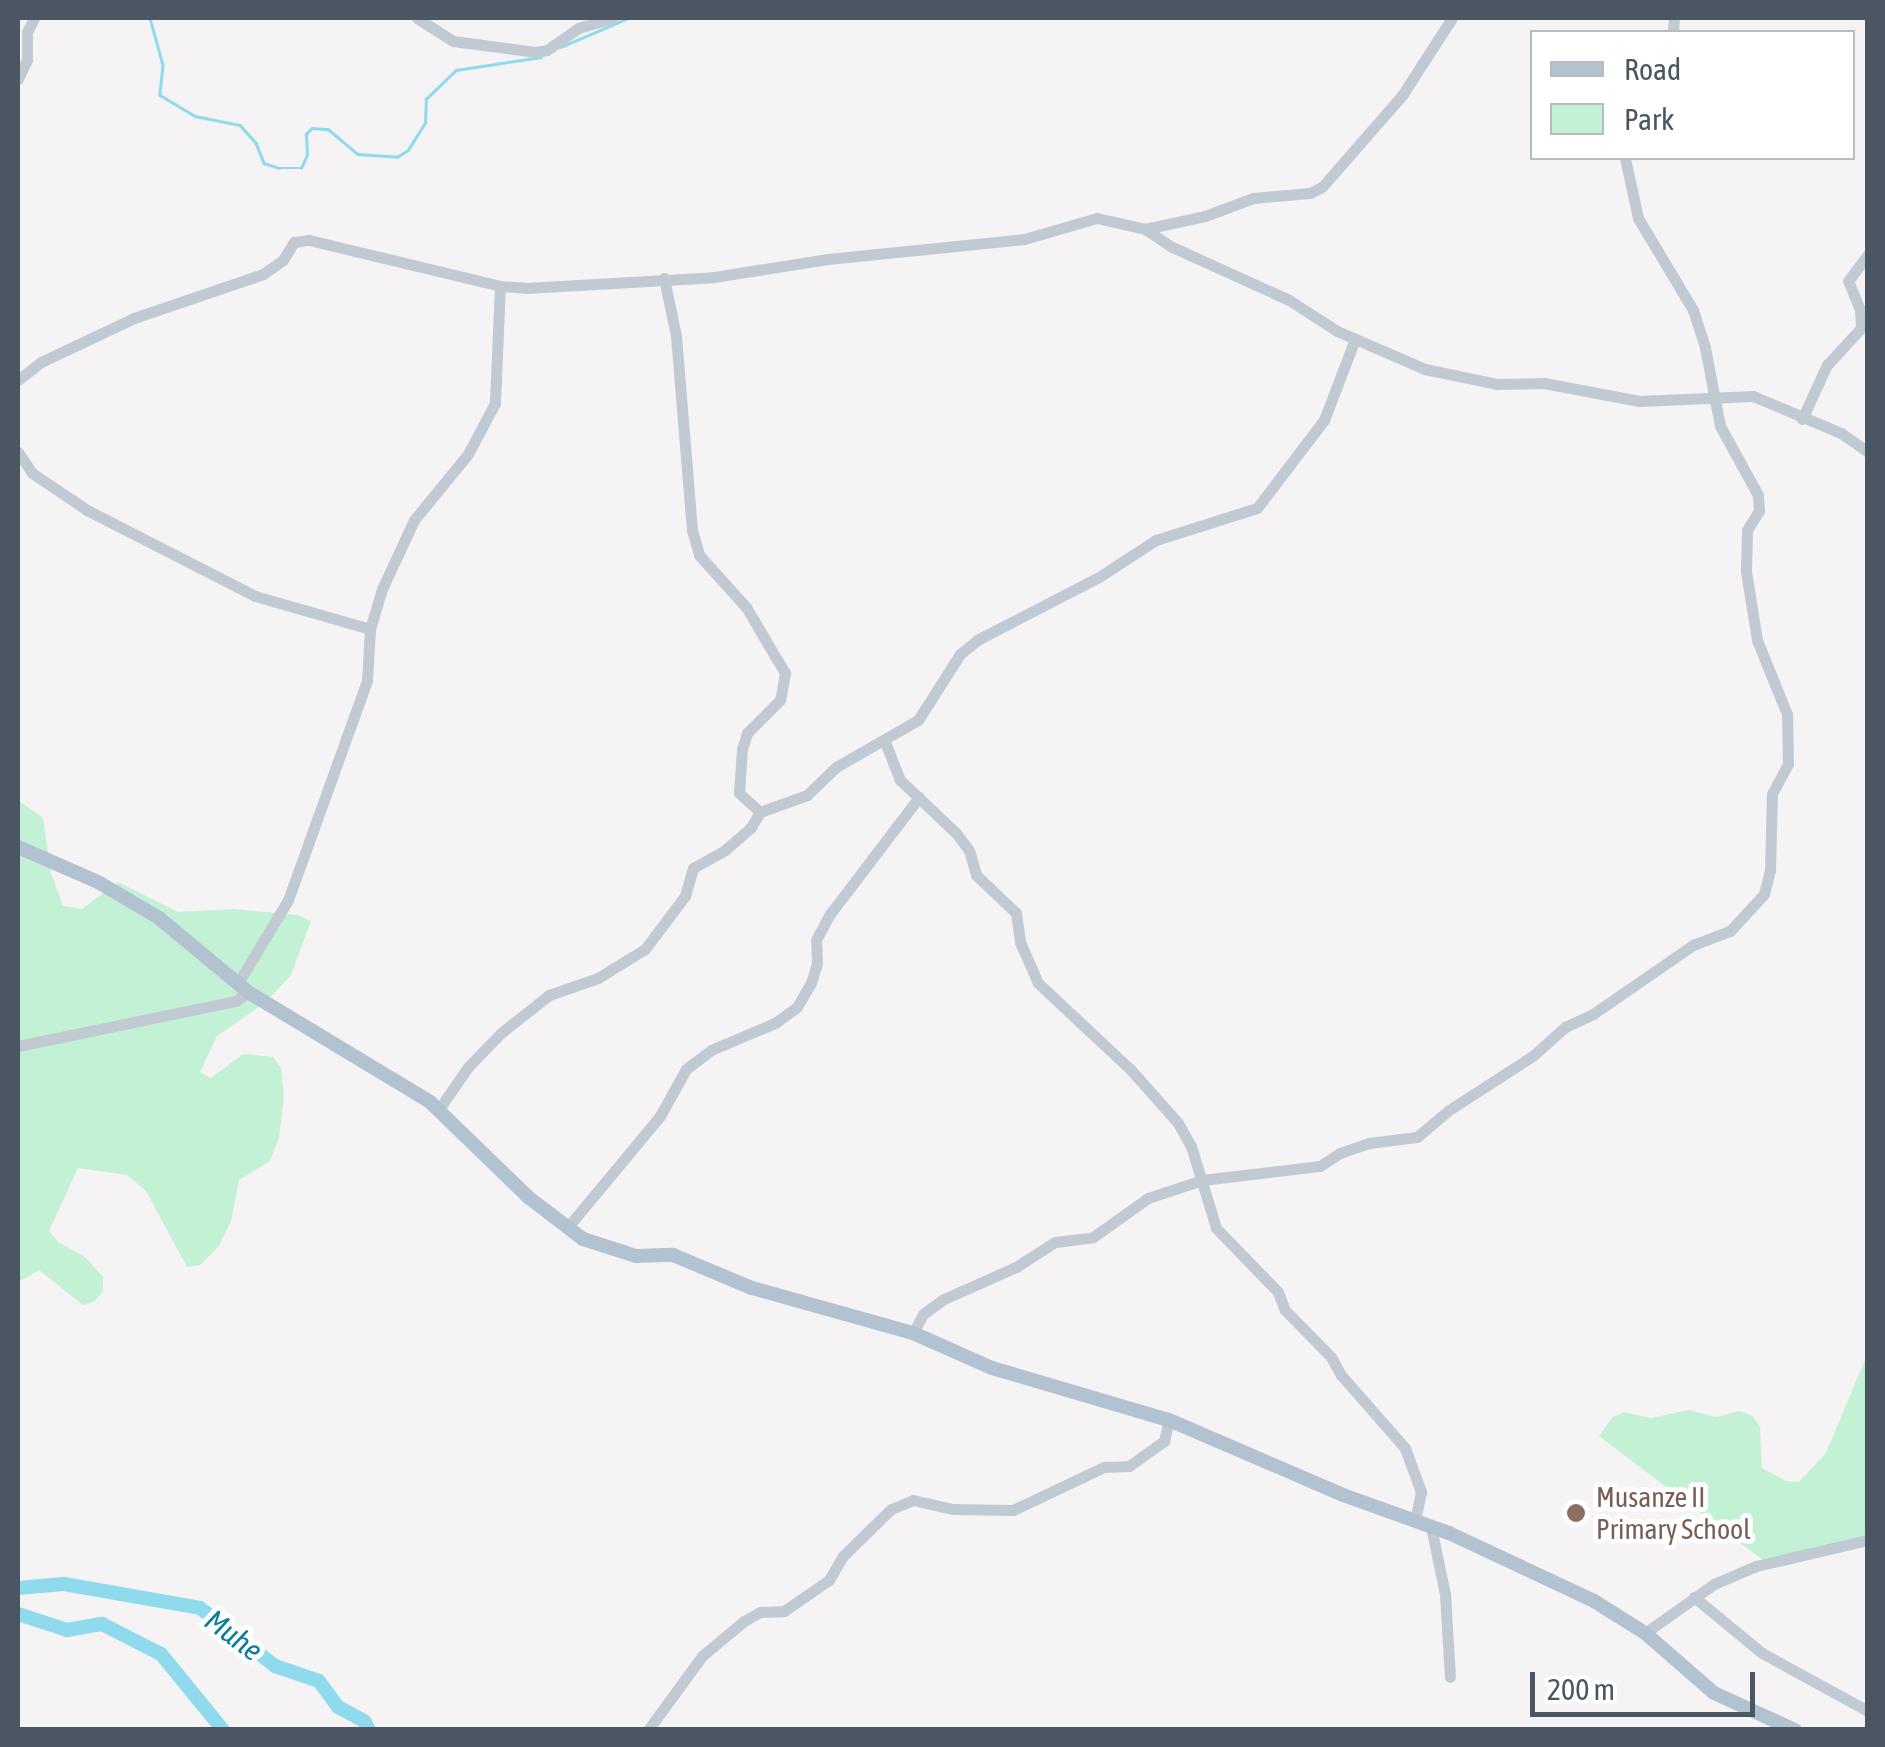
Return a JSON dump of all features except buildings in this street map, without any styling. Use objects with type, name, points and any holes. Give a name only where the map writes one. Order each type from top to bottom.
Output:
[{"type":"main road","points":[[18,847],[98,882],[159,918],[243,988],[438,1109],[528,1197],[567,1228],[605,1249],[636,1256],[673,1255],[752,1288],[912,1333],[992,1368],[1169,1420],[1286,1472],[1415,1520],[1541,1574],[1644,1633],[1714,1693],[1795,1730]]},
{"type":"street","points":[[18,79],[27,60],[27,32],[34,18]]},
{"type":"street","points":[[417,18],[453,41],[535,52],[547,50],[578,28],[614,18]]},
{"type":"street","points":[[18,380],[41,362],[134,318],[263,274],[283,260],[294,242],[310,240],[500,286],[714,278],[828,259],[1024,239],[1097,218],[1145,228],[1205,216],[1253,198],[1310,193],[1322,187],[1402,94],[1452,18]]},
{"type":"street","points":[[912,1333],[923,1314],[944,1299],[1016,1268],[1056,1242],[1093,1237],[1148,1198],[1202,1180],[1320,1166],[1340,1153],[1369,1144],[1417,1137],[1448,1110],[1534,1055],[1565,1027],[1592,1014],[1694,945],[1730,931],[1764,894],[1770,870],[1772,794],[1788,764],[1786,714],[1778,684],[1757,640],[1746,571],[1747,530],[1759,510],[1758,494],[1720,426],[1716,396],[1692,310],[1638,218],[1624,160]]},
{"type":"street","points":[[1145,228],[1170,246],[1275,292],[1355,339],[1425,369],[1497,384],[1544,383],[1639,401],[1753,396],[1841,433],[1868,452]]},
{"type":"street","points":[[1802,418],[1827,365],[1861,328],[1860,310],[1848,281],[1868,254]]},
{"type":"street","points":[[664,278],[676,336],[692,530],[699,555],[746,607],[785,673],[780,700],[747,733],[742,749],[739,793],[760,812]]},
{"type":"street","points":[[18,1046],[236,1001],[288,900],[367,682],[370,630],[382,589],[414,520],[468,454],[495,403],[500,286]]},
{"type":"street","points":[[438,1109],[468,1067],[537,1004],[564,987],[598,978],[645,949],[686,896],[693,868],[726,850],[752,827],[760,812],[808,796],[836,768],[918,720],[960,654],[977,640],[1099,577],[1156,540],[1240,516],[1268,498],[1324,420],[1355,339]]},
{"type":"street","points":[[18,452],[32,473],[87,510],[221,579],[255,596],[370,630]]},
{"type":"street","points":[[885,742],[900,780],[970,850],[976,874],[1016,913],[1020,942],[1038,983],[1162,1102],[1191,1146],[1216,1228],[1278,1292],[1285,1310],[1331,1357],[1341,1376],[1405,1448],[1421,1492],[1415,1520]]},
{"type":"street","points":[[567,1228],[660,1116],[686,1069],[711,1050],[774,1023],[797,1007],[817,963],[816,940],[830,914],[919,797]]},
{"type":"street","points":[[648,1730],[702,1656],[744,1621],[760,1612],[784,1610],[829,1580],[843,1556],[892,1509],[912,1500],[953,1509],[1013,1510],[1104,1467],[1129,1466],[1164,1441],[1169,1420]]},
{"type":"street","points":[[1431,1527],[1445,1594],[1450,1677]]},
{"type":"street","points":[[1644,1633],[1694,1598],[1756,1566],[1868,1540]]},
{"type":"street","points":[[1694,1598],[1762,1653],[1868,1711]]},
{"type":"green space","points":[[18,800],[43,818],[51,873],[63,906],[82,909],[118,882],[178,912],[234,909],[298,915],[311,921],[291,975],[266,1002],[217,1036],[200,1072],[211,1078],[243,1054],[273,1057],[281,1068],[284,1096],[279,1138],[270,1161],[239,1180],[231,1221],[219,1246],[200,1265],[187,1267],[146,1191],[127,1175],[78,1168],[49,1231],[58,1242],[85,1257],[103,1277],[103,1291],[95,1301],[83,1305],[39,1270],[18,1282]]},
{"type":"green space","points":[[1867,1355],[1867,1541],[1819,1558],[1764,1561],[1599,1436],[1613,1417],[1624,1412],[1651,1418],[1689,1410],[1716,1417],[1740,1411],[1753,1416],[1760,1427],[1762,1468],[1786,1481],[1799,1482],[1826,1453]]},
{"type":"waterway","points":[[150,18],[163,65],[160,95],[195,116],[240,125],[256,143],[264,163],[279,168],[301,168],[307,155],[306,134],[312,128],[328,129],[358,154],[397,157],[408,150],[425,123],[426,99],[456,70],[541,57]]},
{"type":"waterway","points":[[561,47],[628,18]]},
{"type":"waterway","name":"Muhe","points":[[18,1588],[64,1584],[200,1608],[275,1666],[319,1681],[338,1707],[364,1721],[369,1730]]},
{"type":"waterway","points":[[18,1614],[67,1630],[102,1624],[161,1654],[223,1730]]},
{"type":"place","name":"Musanze II Primary School","points":[[1576,1513]]}]
